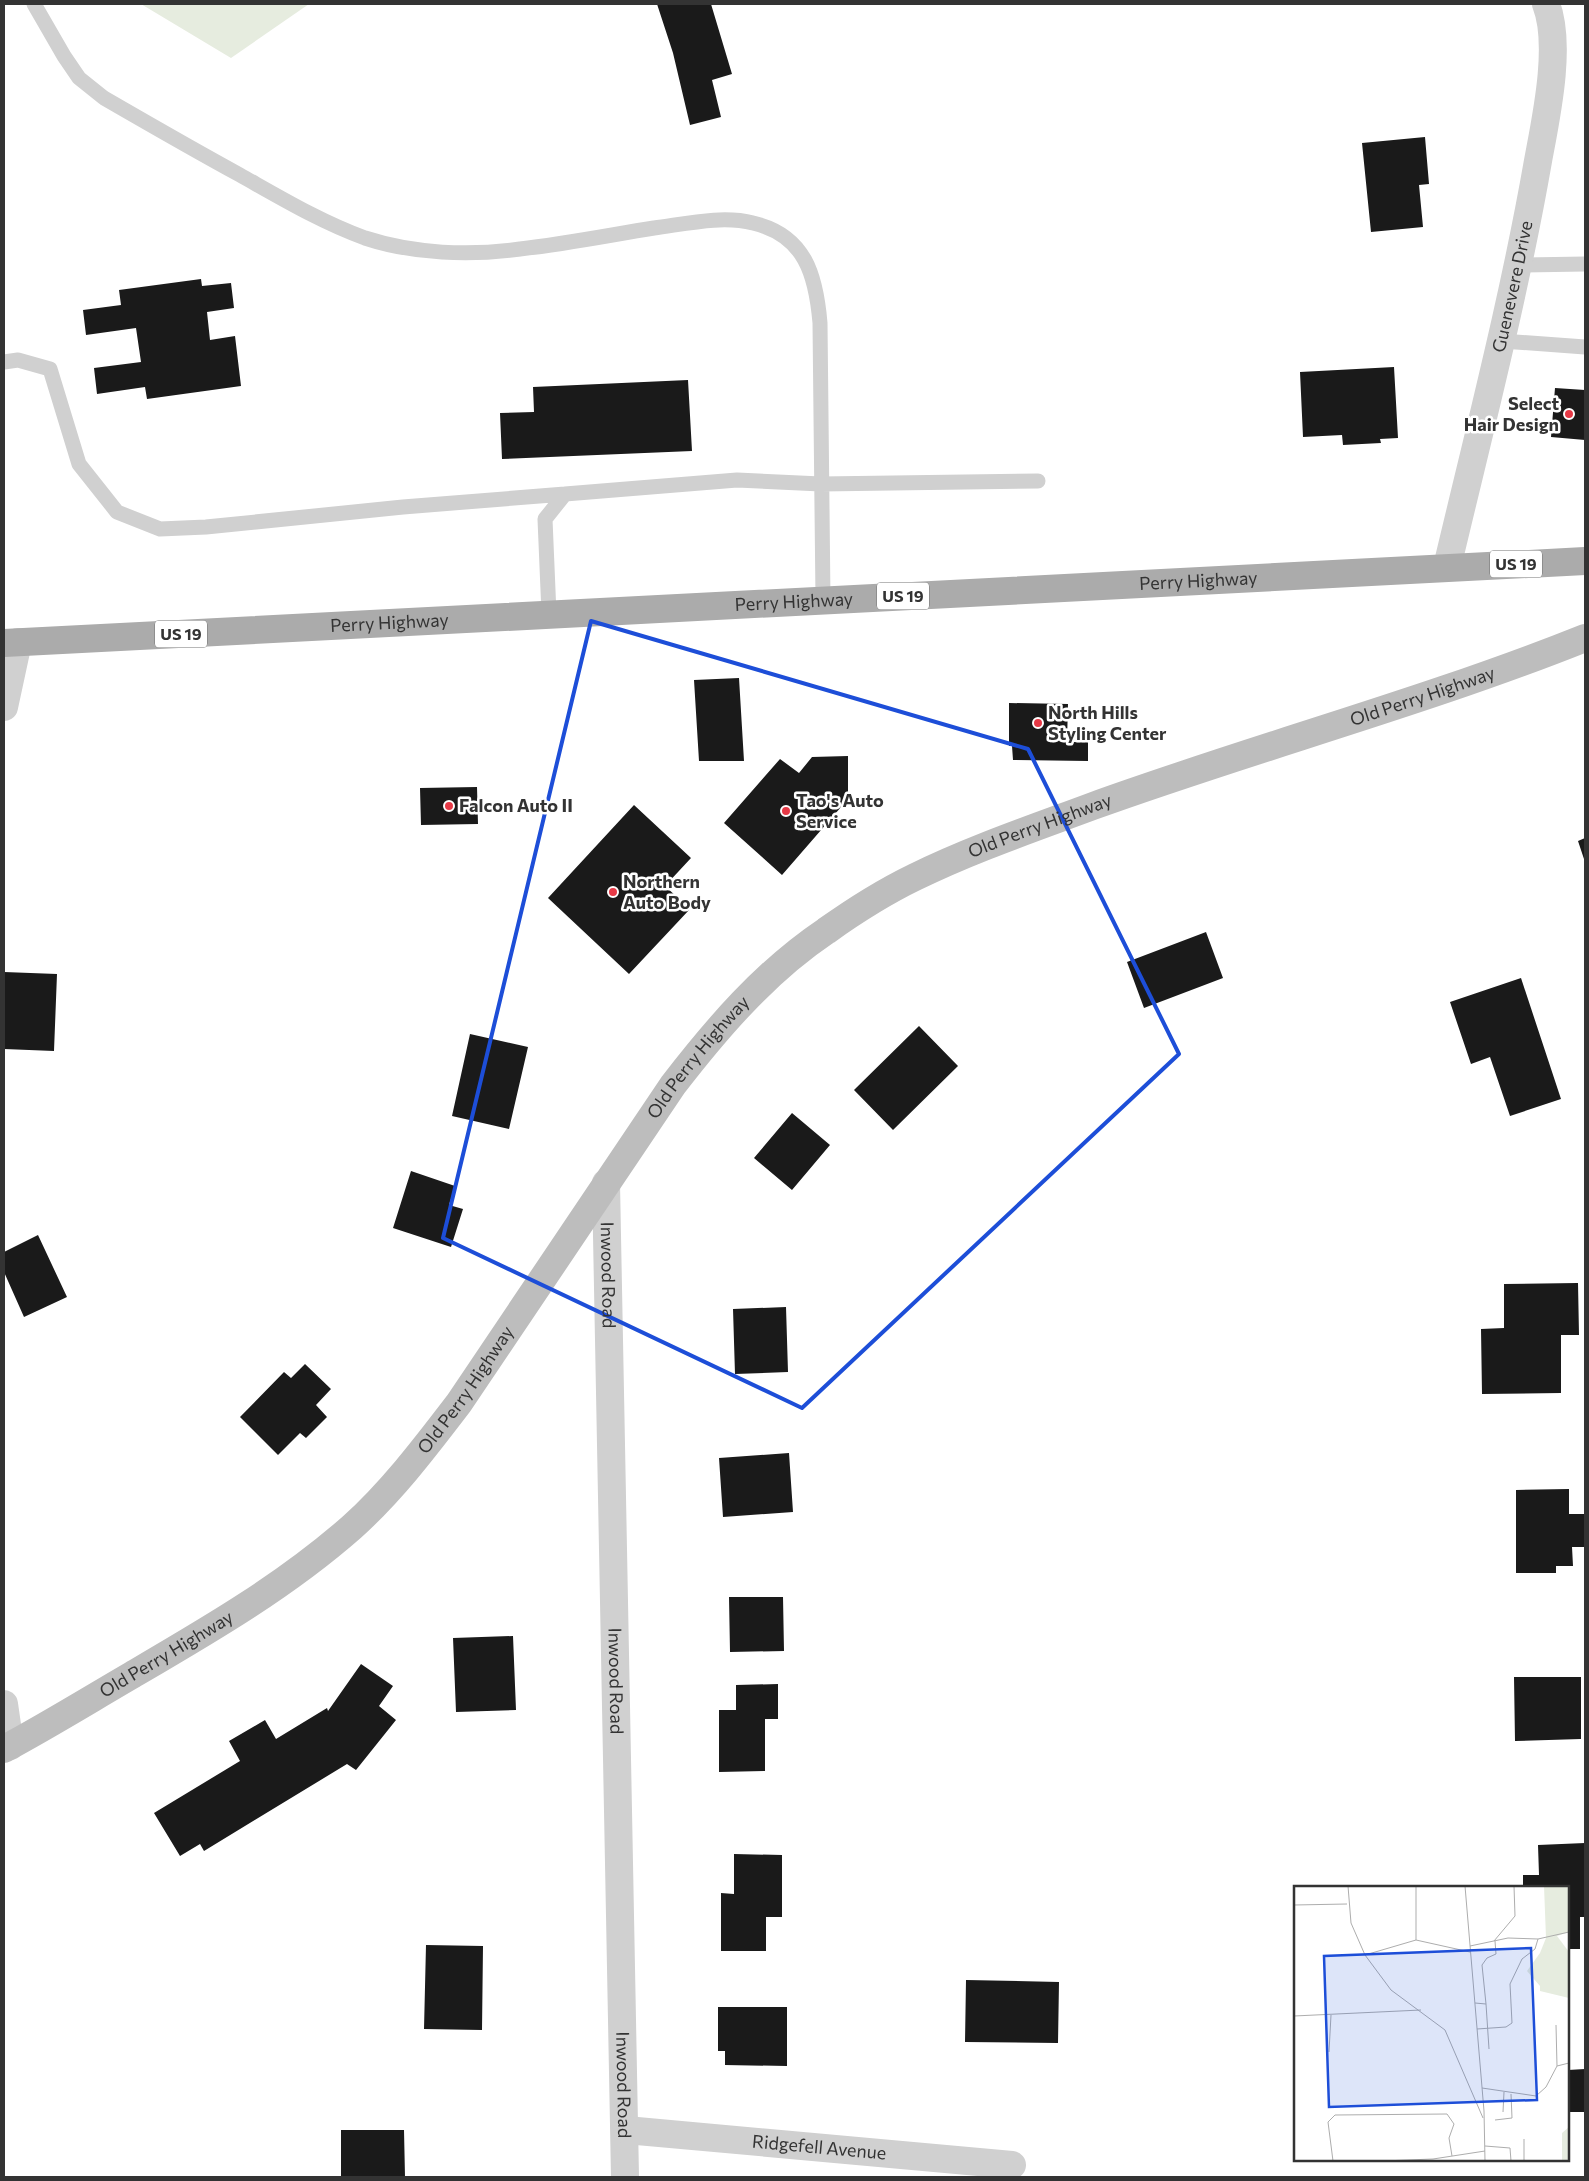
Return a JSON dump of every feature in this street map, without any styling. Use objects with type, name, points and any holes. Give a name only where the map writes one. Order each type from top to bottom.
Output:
[{"type":"main road","name":"Perry Highway","points":[[11,643],[1585,561]]},
{"type":"street","name":"Guenevere Drive","points":[[1447,567],[1519,265],[1550,88],[1552,33],[1546,4]]},
{"type":"street","name":"Old Perry Highway","points":[[7,1748],[230,1617],[310,1562],[353,1526],[389,1490],[459,1403],[673,1085],[706,1042],[746,999],[785,962],[824,932],[871,901],[923,873],[1037,827],[1143,788],[1501,670],[1585,638]]},
{"type":"street","points":[[4,707],[11,643]]},
{"type":"street","name":"Inwood Road","points":[[606,1183],[626,2130],[625,2177]]},
{"type":"street","points":[[4,1704],[7,1748]]},
{"type":"street","name":"Ridgefell Avenue","points":[[626,2130],[1012,2165]]},
{"type":"lane","points":[[34,4],[79,78],[104,98],[298,208],[323,221],[367,238],[418,249],[466,254],[519,250],[686,224],[724,220],[752,222],[776,231],[796,246],[810,268],[818,293],[820,323],[823,600]]},
{"type":"lane","points":[[1519,265],[1585,264]]},
{"type":"lane","points":[[1502,341],[1585,347]]},
{"type":"lane","points":[[4,362],[18,360],[50,369],[79,464],[117,512],[160,529],[206,527],[403,507],[737,480],[821,484],[1038,481]]},
{"type":"lane","points":[[549,614],[545,519],[565,494]]},
{"type":"highlighted area","points":[[591,621],[1028,749],[1179,1054],[802,1408],[443,1238]]},
{"type":"shaded area","points":[[141,4],[309,4],[231,58]]},
{"type":"building","points":[[657,4],[711,4],[732,74],[712,80],[721,117],[690,125],[673,53]]},
{"type":"building","points":[[1425,137],[1429,184],[1419,185],[1423,227],[1371,232],[1362,143]]},
{"type":"building","points":[[201,279],[202,286],[231,283],[234,308],[207,312],[210,340],[235,336],[241,386],[147,399],[145,387],[97,394],[94,368],[141,362],[136,328],[86,335],[83,310],[121,305],[119,290]]},
{"type":"building","points":[[1394,367],[1398,438],[1380,439],[1381,443],[1343,445],[1342,435],[1303,437],[1300,372]]},
{"type":"building","points":[[688,380],[692,451],[502,459],[500,413],[534,412],[533,387]]},
{"type":"building","name":"Select Hair Design","points":[[1555,388],[1585,390],[1585,440],[1551,437]]},
{"type":"building","points":[[739,678],[744,761],[699,761],[694,680]]},
{"type":"building","name":"North Hills Styling Center","points":[[1009,703],[1068,704],[1067,742],[1088,742],[1088,761],[1013,760],[1012,746],[1009,746]]},
{"type":"building","name":"Tao's Auto Service","points":[[848,756],[848,799],[782,875],[724,823],[780,759],[799,773],[812,757]]},
{"type":"building","name":"Falcon Auto II","points":[[477,787],[478,824],[421,825],[420,788]]},
{"type":"building","name":"Northern Auto Body","points":[[634,805],[691,858],[665,886],[690,909],[629,974],[548,898]]},
{"type":"building","points":[[1585,838],[1585,862],[1578,841]]},
{"type":"building","points":[[1206,932],[1223,978],[1144,1008],[1127,962]]},
{"type":"building","points":[[4,972],[57,974],[54,1051],[4,1049]]},
{"type":"building","points":[[1521,978],[1561,1099],[1510,1116],[1490,1057],[1471,1064],[1450,1002]]},
{"type":"building","points":[[919,1026],[958,1066],[893,1130],[854,1090]]},
{"type":"building","points":[[470,1034],[528,1047],[509,1129],[452,1116]]},
{"type":"building","points":[[792,1113],[830,1145],[792,1190],[754,1158]]},
{"type":"building","points":[[411,1171],[455,1186],[449,1205],[463,1209],[451,1247],[393,1228]]},
{"type":"building","points":[[38,1235],[67,1297],[24,1317],[4,1272],[4,1252]]},
{"type":"building","points":[[1578,1283],[1579,1335],[1561,1335],[1561,1393],[1482,1394],[1481,1329],[1504,1328],[1504,1284]]},
{"type":"building","points":[[786,1307],[788,1372],[735,1374],[733,1309]]},
{"type":"building","points":[[305,1364],[331,1389],[316,1405],[327,1417],[306,1438],[300,1433],[278,1455],[240,1417],[284,1372],[291,1378]]},
{"type":"building","points":[[789,1453],[793,1512],[723,1517],[719,1458]]},
{"type":"building","points":[[1569,1489],[1569,1514],[1585,1514],[1585,1547],[1572,1547],[1573,1566],[1556,1566],[1556,1573],[1516,1573],[1516,1490]]},
{"type":"building","points":[[729,1597],[783,1597],[784,1651],[730,1652]]},
{"type":"building","points":[[513,1636],[516,1710],[456,1712],[453,1638]]},
{"type":"building","points":[[361,1664],[393,1686],[379,1706],[396,1720],[356,1770],[347,1764],[204,1851],[200,1844],[180,1856],[154,1813],[240,1761],[229,1741],[265,1720],[276,1739],[327,1708],[328,1711]]},
{"type":"building","points":[[1514,1677],[1581,1677],[1581,1739],[1515,1741]]},
{"type":"building","points":[[778,1684],[778,1719],[765,1719],[765,1771],[719,1772],[719,1710],[736,1710],[736,1685]]},
{"type":"building","points":[[1585,1843],[1585,1917],[1580,1917],[1580,1949],[1569,1949],[1569,1886],[1523,1886],[1523,1875],[1539,1875],[1538,1845]]},
{"type":"building","points":[[734,1854],[782,1855],[782,1917],[766,1917],[766,1951],[721,1951],[721,1893],[734,1894]]},
{"type":"building","points":[[426,1945],[483,1946],[482,2030],[424,2029]]},
{"type":"building","points":[[966,1980],[1059,1982],[1058,2043],[965,2042]]},
{"type":"building","points":[[718,2007],[787,2007],[787,2066],[725,2065],[725,2051],[718,2051]]},
{"type":"building","points":[[1585,2069],[1585,2112],[1569,2112],[1569,2070]]},
{"type":"building","points":[[341,2130],[404,2130],[405,2177],[341,2177]]},
{"type":"place","name":"Select Hair Design","points":[[1569,414]]},
{"type":"place","name":"North Hills Styling Center","points":[[1038,723]]},
{"type":"place","name":"Falcon Auto II","points":[[449,806]]},
{"type":"place","name":"Tao's Auto Service","points":[[786,811]]},
{"type":"place","name":"Northern Auto Body","points":[[613,892]]}]
